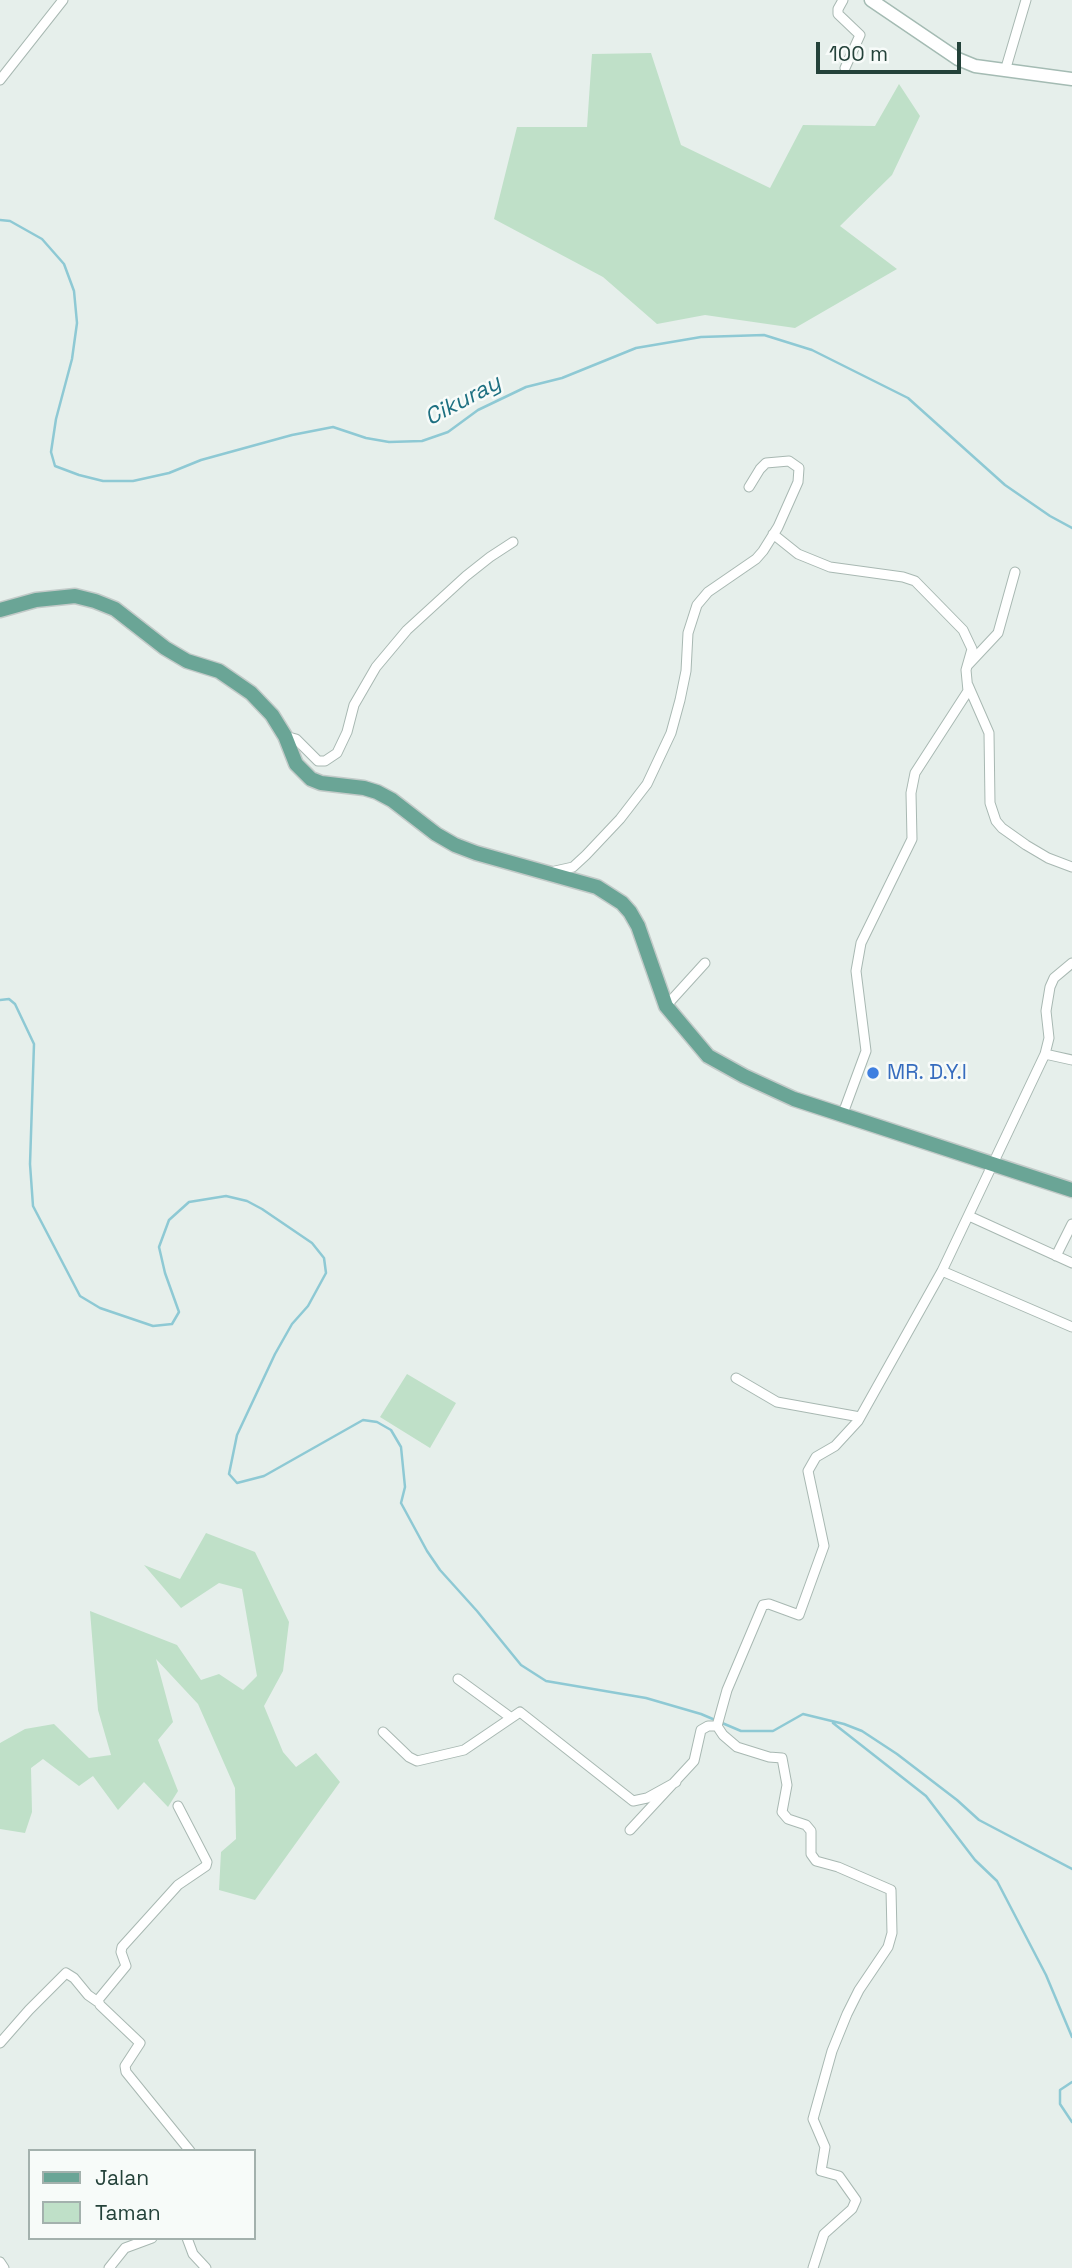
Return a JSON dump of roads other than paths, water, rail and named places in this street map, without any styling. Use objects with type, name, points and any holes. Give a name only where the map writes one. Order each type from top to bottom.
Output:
[{"type":"main road","points":[[0,610],[36,600],[75,596],[116,609],[165,648],[187,661],[219,671],[251,693],[272,715],[285,736],[296,764],[311,779],[377,792],[393,800],[436,834],[455,845],[597,887],[626,906],[638,926],[667,1006],[708,1056],[794,1099],[1072,1190]]},
{"type":"street","points":[[0,80],[63,0]]},
{"type":"street","points":[[844,0],[838,14],[860,35],[845,68]]},
{"type":"street","points":[[1005,71],[1026,0]]},
{"type":"street","points":[[877,1],[958,59],[975,66],[1072,79]]},
{"type":"street","points":[[546,872],[573,867],[620,819],[647,784],[671,733],[686,671],[688,634],[697,605],[708,592],[756,559],[773,534],[798,482],[799,468],[789,461],[766,463],[749,487]]},
{"type":"street","points":[[773,534],[798,554],[830,567],[915,581],[968,638],[972,649],[967,666],[966,693],[915,773],[911,793],[912,839],[861,943],[856,971],[866,1051],[842,1116]]},
{"type":"street","points":[[285,736],[296,738],[318,761],[326,761],[337,753],[347,732],[354,705],[376,667],[407,630],[474,569],[513,542]]},
{"type":"street","points":[[967,666],[998,633],[1014,572]]},
{"type":"street","points":[[968,685],[989,733],[990,803],[996,821],[1026,845],[1052,860],[1072,867]]},
{"type":"street","points":[[667,1006],[705,963]]},
{"type":"street","points":[[813,2268],[824,2234],[852,2209],[856,2200],[839,2176],[821,2171],[825,2147],[813,2119],[832,2051],[848,2014],[859,1990],[888,1947],[891,1933],[891,1890],[838,1867],[816,1861],[811,1854],[811,1831],[806,1825],[788,1819],[782,1812],[788,1784],[782,1758],[769,1757],[737,1747],[723,1735],[717,1725],[721,1706],[764,1605],[769,1604],[799,1615],[824,1546],[808,1471],[816,1457],[835,1446],[860,1417],[942,1271],[1045,1054],[1049,1038],[1046,1011],[1050,987],[1054,978],[1072,963]]},
{"type":"street","points":[[1045,1054],[1072,1060]]},
{"type":"street","points":[[969,1216],[1072,1263]]},
{"type":"street","points":[[1056,1256],[1072,1224]]},
{"type":"street","points":[[942,1271],[1029,1306],[1072,1327]]},
{"type":"street","points":[[736,1378],[777,1402],[860,1417]]},
{"type":"street","points":[[458,1679],[510,1717]]},
{"type":"street","points":[[383,1732],[409,1757],[417,1761],[464,1751],[517,1712],[522,1713],[633,1801],[647,1798],[676,1782]]},
{"type":"street","points":[[630,1830],[694,1761],[701,1730],[717,1725]]},
{"type":"street","points":[[98,2002],[99,1996],[126,1966],[122,1947],[178,1885],[206,1866],[207,1862],[178,1806]]},
{"type":"street","points":[[0,2043],[66,1973],[141,2043],[125,2069],[188,2149]]},
{"type":"street","points":[[109,2268],[125,2248],[147,2240]]},
{"type":"street","points":[[188,2240],[193,2253],[206,2268]]},
{"type":"street","points":[[0,2262],[4,2268]]},
{"type":"waterway","name":"Cikuray","points":[[0,220],[10,221],[42,239],[64,264],[74,291],[77,323],[72,359],[56,419],[51,452],[55,466],[79,475],[103,481],[133,481],[169,473],[201,460],[292,435],[333,427],[389,442],[422,441],[448,432],[478,410],[526,387],[562,378],[636,348],[701,337],[764,335],[812,350],[908,398],[1005,485],[1072,528]]},
{"type":"waterway","points":[[0,1000],[9,999],[15,1004],[34,1044],[30,1164],[33,1206],[80,1296],[100,1308],[153,1326],[172,1324],[179,1312],[159,1247],[169,1220],[189,1202],[226,1196],[247,1201],[262,1209],[312,1243],[324,1258],[326,1273],[308,1306],[292,1324],[275,1354],[237,1435],[229,1474],[237,1483],[264,1476],[363,1420],[377,1422],[391,1430],[401,1447],[405,1487],[401,1503],[427,1551],[521,1665],[546,1681],[646,1698],[701,1714],[741,1731],[773,1731],[803,1714],[844,1724],[862,1731],[897,1754],[979,1820],[1072,1869]]},
{"type":"waterway","points":[[833,1723],[926,1796],[975,1860],[997,1881],[1046,1975],[1072,2037]]},
{"type":"waterway","points":[[1072,2082],[1060,2090],[1060,2104],[1072,2122]]},
{"type":"place","name":"MR. D.Y.I","points":[[873,1073]]}]
